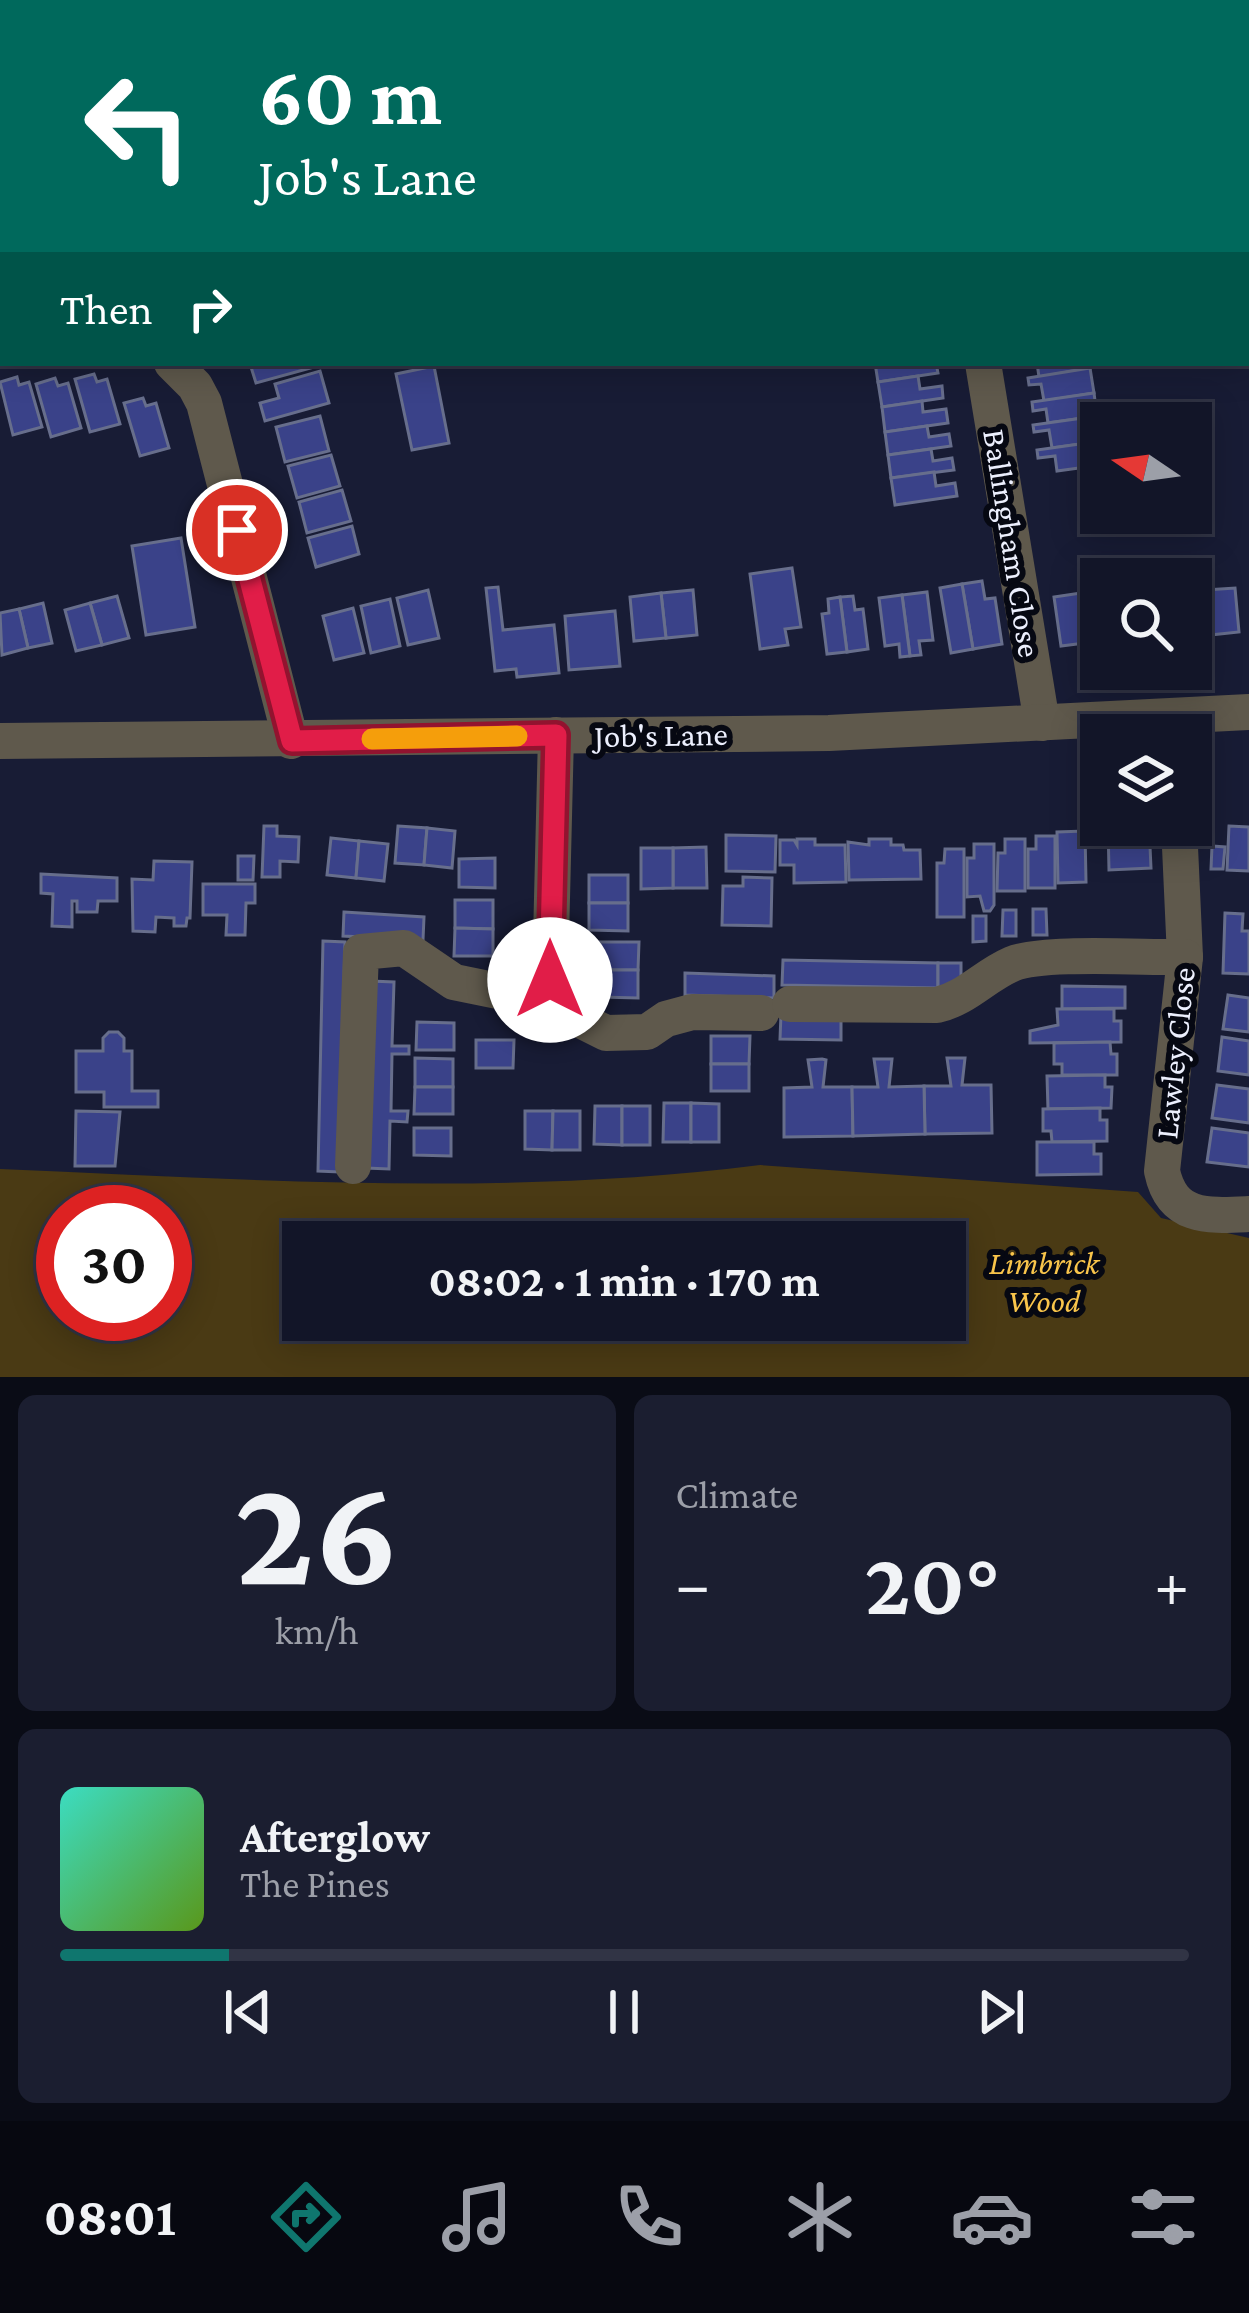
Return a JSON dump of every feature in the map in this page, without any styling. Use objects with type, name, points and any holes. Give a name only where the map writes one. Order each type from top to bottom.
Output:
[{"type":"street","points":[[175,366],[204,403],[292,741]]},
{"type":"street","name":"Ballingham Close","points":[[982,366],[1042,723]]},
{"type":"street","name":"Job's Lane","points":[[1212,719],[1249,712]]},
{"type":"street","name":"Job's Lane","points":[[0,742],[829,733],[1080,724]]},
{"type":"street","points":[[556,735],[550,980],[572,1016],[606,1034],[647,1032],[666,1019],[692,1012],[937,1005],[957,1000],[998,972],[1028,959],[1185,957]]},
{"type":"street","name":"Lawley Close","points":[[1180,846],[1185,957],[1162,1171],[1165,1187],[1173,1200],[1199,1213],[1249,1214]]},
{"type":"street","points":[[353,1166],[361,952],[404,948],[454,982],[508,993],[550,980]]},
{"type":"green space","name":"Limbrick Wood","points":[[760,1165],[1138,1192],[1161,1218],[1249,1238],[1249,1377],[0,1377],[0,1169],[380,1183],[571,1181]]},
{"type":"building","points":[[255,366],[318,366],[256,383],[251,367]]},
{"type":"building","points":[[434,366],[449,443],[412,450],[396,374]]},
{"type":"building","points":[[875,366],[937,366],[938,373],[878,382]]},
{"type":"building","points":[[1037,366],[1090,368],[1039,377]]},
{"type":"building","points":[[1090,368],[1094,393],[1044,401],[1041,384],[1029,385],[1028,378]]},
{"type":"building","points":[[320,371],[329,403],[265,421],[260,403],[279,398],[275,384]]},
{"type":"building","points":[[94,374],[97,382],[107,379],[120,424],[90,432],[75,379]]},
{"type":"building","points":[[918,376],[920,389],[942,386],[943,398],[882,407],[878,382]]},
{"type":"building","points":[[17,377],[19,385],[29,382],[42,427],[13,435],[0,382]]},
{"type":"building","points":[[55,378],[58,386],[68,383],[81,428],[51,437],[36,384]]},
{"type":"building","points":[[1094,393],[1095,402],[1080,402],[1080,418],[1048,423],[1046,409],[1033,411],[1032,402]]},
{"type":"building","points":[[143,398],[146,406],[156,403],[169,448],[140,456],[124,403]]},
{"type":"building","points":[[922,401],[923,412],[946,409],[948,423],[885,432],[882,407]]},
{"type":"building","points":[[320,416],[329,451],[285,462],[276,427]]},
{"type":"building","points":[[1080,418],[1080,444],[1052,448],[1049,430],[1034,432],[1033,425]]},
{"type":"building","points":[[927,426],[929,437],[949,434],[951,446],[888,455],[885,432]]},
{"type":"building","points":[[1080,444],[1080,468],[1057,471],[1055,456],[1038,458],[1037,450]]},
{"type":"building","points":[[931,449],[933,461],[952,458],[954,470],[891,478],[888,455]]},
{"type":"building","points":[[331,455],[340,486],[297,498],[288,466]]},
{"type":"building","points":[[934,472],[936,486],[955,483],[957,496],[895,505],[891,478]]},
{"type":"building","points":[[342,490],[351,521],[307,533],[299,502]]},
{"type":"building","points":[[352,526],[359,554],[316,567],[308,538]]},
{"type":"building","points":[[181,538],[195,627],[146,635],[132,546]]},
{"type":"building","points":[[792,568],[801,627],[785,629],[788,645],[760,649],[750,574]]},
{"type":"building","points":[[982,581],[985,599],[995,598],[1002,644],[973,649],[962,584]]},
{"type":"building","points":[[962,584],[973,649],[951,653],[940,588]]},
{"type":"building","points":[[498,587],[503,630],[554,625],[559,673],[517,677],[516,669],[495,671],[486,588]]},
{"type":"building","points":[[1235,588],[1239,632],[1212,635],[1212,590]]},
{"type":"building","points":[[428,590],[439,638],[408,645],[397,598]]},
{"type":"building","points":[[693,590],[697,635],[666,638],[661,593]]},
{"type":"building","points":[[927,592],[933,640],[919,641],[921,655],[910,656],[902,595]]},
{"type":"building","points":[[661,593],[666,638],[634,641],[630,597]]},
{"type":"building","points":[[1080,593],[1080,644],[1061,646],[1054,597]]},
{"type":"building","points":[[902,595],[910,656],[900,657],[899,644],[885,646],[879,598]]},
{"type":"building","points":[[117,596],[129,638],[102,645],[90,603]]},
{"type":"building","points":[[853,596],[855,610],[863,609],[868,649],[847,652],[840,597]]},
{"type":"building","points":[[840,597],[847,652],[827,654],[822,614],[829,613],[828,599]]},
{"type":"building","points":[[390,599],[400,646],[371,653],[361,606]]},
{"type":"building","points":[[43,603],[52,643],[28,648],[19,609]]},
{"type":"building","points":[[90,603],[102,645],[76,651],[65,610]]},
{"type":"building","points":[[353,608],[364,653],[334,660],[323,616]]},
{"type":"building","points":[[19,609],[28,648],[2,655],[0,613]]},
{"type":"building","points":[[615,611],[620,666],[569,670],[565,616]]},
{"type":"building","points":[[264,826],[277,826],[277,836],[299,837],[298,862],[280,861],[280,877],[262,877]]},
{"type":"building","points":[[398,826],[427,828],[424,865],[395,863]]},
{"type":"building","points":[[1229,826],[1249,827],[1249,871],[1227,870]]},
{"type":"building","points":[[427,828],[455,831],[452,868],[424,865]]},
{"type":"building","points":[[1080,831],[1086,882],[1058,883],[1057,832]]},
{"type":"building","points":[[726,835],[776,836],[775,872],[726,871]]},
{"type":"building","points":[[1036,836],[1055,836],[1055,888],[1028,888],[1028,849],[1036,849]]},
{"type":"building","points":[[331,838],[359,841],[356,878],[327,875]]},
{"type":"building","points":[[797,839],[815,839],[815,845],[845,845],[846,882],[794,883],[794,865],[780,865],[780,840],[794,840],[797,845]]},
{"type":"building","points":[[869,839],[891,839],[891,845],[903,845],[904,850],[920,850],[921,879],[849,880],[848,842],[869,845]]},
{"type":"building","points":[[1005,839],[1025,839],[1025,891],[997,891],[998,853],[1005,853]]},
{"type":"building","points":[[359,841],[388,844],[384,881],[356,878]]},
{"type":"building","points":[[974,844],[994,844],[994,905],[990,911],[984,911],[980,896],[967,897],[967,858],[974,858]]},
{"type":"building","points":[[1108,846],[1150,846],[1151,868],[1109,870]]},
{"type":"building","points":[[1212,846],[1225,847],[1223,869],[1211,869]]},
{"type":"building","points":[[706,847],[707,888],[673,888],[673,848]]},
{"type":"building","points":[[641,848],[673,848],[673,888],[641,889]]},
{"type":"building","points":[[945,849],[964,849],[964,917],[937,917],[937,863],[944,863]]},
{"type":"building","points":[[238,856],[254,856],[253,880],[238,880]]},
{"type":"building","points":[[495,858],[495,888],[459,887],[459,859]]},
{"type":"building","points":[[154,861],[192,862],[190,918],[186,926],[174,926],[174,918],[156,917],[155,932],[133,931],[132,879],[153,880]]},
{"type":"building","points":[[41,874],[117,878],[117,901],[98,901],[97,912],[77,912],[77,901],[72,901],[72,927],[52,926],[53,894],[41,893]]},
{"type":"building","points":[[589,875],[628,875],[628,903],[589,903]]},
{"type":"building","points":[[743,877],[772,878],[771,926],[722,925],[723,886],[743,886]]},
{"type":"building","points":[[203,884],[255,884],[255,903],[246,903],[245,935],[226,935],[227,915],[203,915]]},
{"type":"building","points":[[455,900],[493,900],[493,929],[455,928]]},
{"type":"building","points":[[589,903],[628,903],[628,931],[589,930]]},
{"type":"building","points":[[1033,909],[1046,909],[1047,935],[1033,935]]},
{"type":"building","points":[[1003,910],[1016,910],[1016,936],[1002,936]]},
{"type":"building","points":[[344,912],[424,917],[423,940],[343,936]]},
{"type":"building","points":[[1225,913],[1243,914],[1242,931],[1249,931],[1249,974],[1223,973]]},
{"type":"building","points":[[973,916],[986,916],[986,941],[973,942]]},
{"type":"building","points":[[455,928],[493,929],[493,956],[454,956]]},
{"type":"building","points":[[323,941],[345,942],[339,1172],[318,1171]]},
{"type":"building","points":[[600,942],[639,942],[638,970],[600,970]]},
{"type":"building","points":[[783,960],[938,963],[938,988],[782,985]]},
{"type":"building","points":[[938,963],[961,963],[961,983],[938,988]]},
{"type":"building","points":[[600,970],[638,970],[638,998],[600,997]]},
{"type":"building","points":[[685,973],[774,976],[774,998],[685,995]]},
{"type":"building","points":[[370,981],[394,982],[392,1046],[409,1046],[409,1054],[392,1054],[391,1111],[408,1111],[407,1122],[390,1121],[389,1169],[366,1168]]},
{"type":"building","points":[[1062,986],[1125,987],[1125,1008],[1062,1009]]},
{"type":"building","points":[[1228,995],[1249,998],[1249,1032],[1223,1029]]},
{"type":"building","points":[[1057,1009],[1114,1009],[1114,1021],[1121,1021],[1121,1042],[1030,1043],[1030,1031],[1058,1025]]},
{"type":"building","points":[[781,1014],[841,1015],[841,1040],[780,1039]]},
{"type":"building","points":[[417,1022],[454,1023],[454,1050],[416,1050]]},
{"type":"building","points":[[118,1032],[124,1038],[124,1051],[132,1051],[132,1091],[158,1091],[158,1107],[104,1107],[104,1092],[76,1092],[76,1051],[103,1051],[103,1038]]},
{"type":"building","points":[[711,1036],[750,1036],[749,1064],[711,1064]]},
{"type":"building","points":[[1222,1037],[1249,1041],[1249,1075],[1218,1071]]},
{"type":"building","points":[[476,1040],[514,1040],[513,1068],[476,1068]]},
{"type":"building","points":[[1110,1042],[1111,1054],[1117,1054],[1117,1075],[1062,1075],[1062,1064],[1054,1064],[1054,1043]]},
{"type":"building","points":[[415,1058],[453,1059],[453,1087],[415,1087]]},
{"type":"building","points":[[947,1058],[965,1058],[962,1085],[991,1085],[992,1133],[925,1134],[924,1086],[951,1086]]},
{"type":"building","points":[[874,1059],[892,1059],[889,1087],[924,1086],[925,1134],[853,1136],[852,1087],[878,1087]]},
{"type":"building","points":[[808,1060],[826,1060],[823,1087],[852,1087],[853,1136],[784,1137],[784,1088],[812,1087]]},
{"type":"building","points":[[711,1064],[749,1064],[749,1091],[711,1091]]},
{"type":"building","points":[[1105,1075],[1105,1087],[1112,1087],[1111,1108],[1048,1109],[1047,1076]]},
{"type":"building","points":[[1217,1085],[1249,1089],[1249,1123],[1212,1118]]},
{"type":"building","points":[[415,1087],[453,1087],[453,1114],[414,1114]]},
{"type":"building","points":[[664,1103],[691,1103],[691,1142],[663,1142]]},
{"type":"building","points":[[691,1103],[719,1104],[719,1142],[691,1142]]},
{"type":"building","points":[[595,1106],[622,1106],[622,1145],[594,1144]]},
{"type":"building","points":[[622,1106],[650,1106],[650,1145],[622,1145]]},
{"type":"building","points":[[1100,1108],[1100,1120],[1107,1120],[1107,1141],[1052,1142],[1051,1131],[1043,1131],[1043,1109]]},
{"type":"building","points":[[76,1111],[120,1112],[115,1166],[75,1166]]},
{"type":"building","points":[[525,1111],[553,1111],[552,1150],[525,1149]]},
{"type":"building","points":[[553,1111],[580,1111],[580,1150],[552,1150]]},
{"type":"building","points":[[414,1128],[451,1128],[451,1156],[414,1155]]},
{"type":"building","points":[[1212,1128],[1249,1133],[1249,1167],[1207,1162]]},
{"type":"building","points":[[1037,1142],[1094,1142],[1094,1154],[1101,1154],[1101,1174],[1037,1175]]},
{"type":"slow traffic","points":[[372,739],[517,736]]},
{"type":"route","points":[[237,530],[292,741],[556,735],[550,980]]}]
